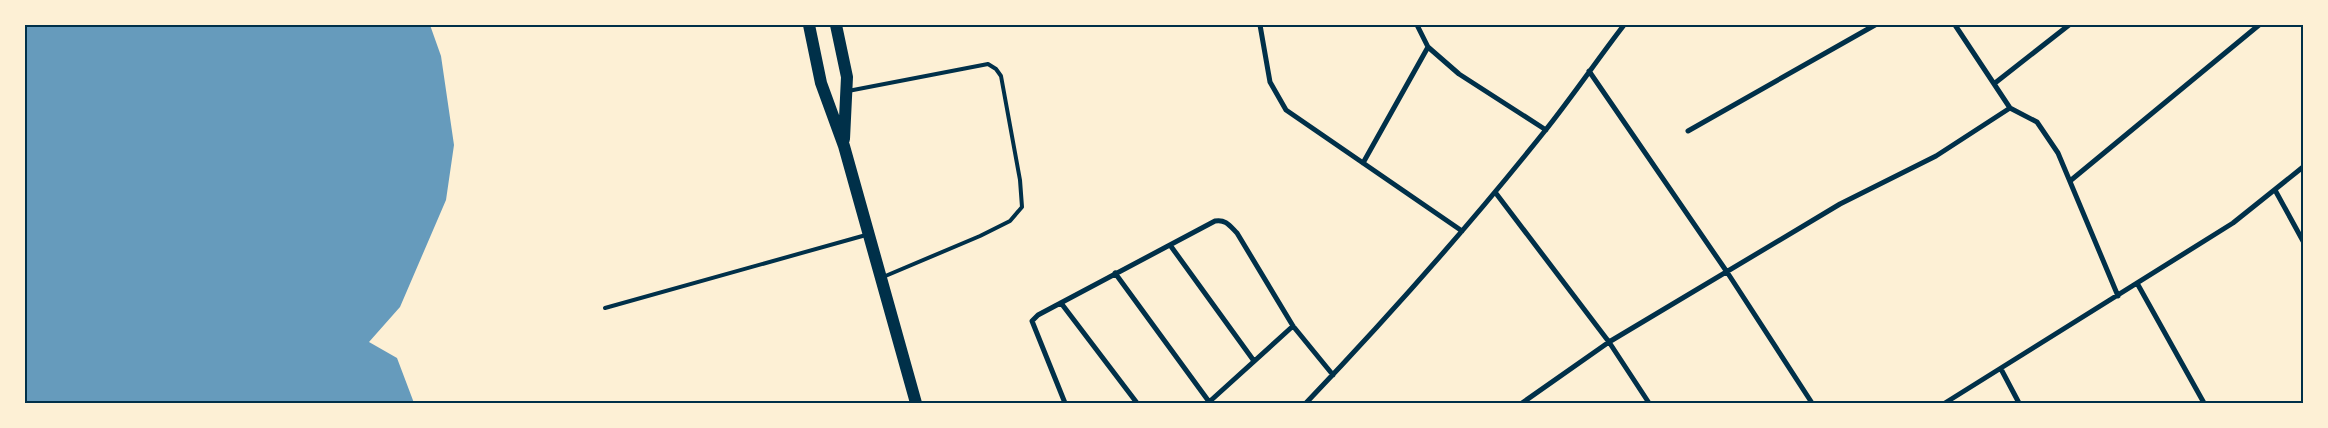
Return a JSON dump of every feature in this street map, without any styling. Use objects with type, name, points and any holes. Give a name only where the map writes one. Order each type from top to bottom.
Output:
[{"type":"main road","points":[[809,25],[821,83],[844,146],[916,403]]},
{"type":"main road","points":[[836,25],[847,77],[844,146]]},
{"type":"street","points":[[1260,25],[1270,82],[1286,110],[1462,231]]},
{"type":"street","points":[[1417,25],[1428,47],[1459,74],[1546,130]]},
{"type":"street","points":[[1688,132],[1875,25]]},
{"type":"street","points":[[1955,25],[2010,108],[2036,122],[2058,153],[2118,296]]},
{"type":"street","points":[[1995,83],[2069,25]]},
{"type":"street","points":[[2070,181],[2259,25]]},
{"type":"street","points":[[1306,403],[1422,279],[1495,192],[1546,130],[1622,26]]},
{"type":"street","points":[[1363,164],[1428,47]]},
{"type":"street","points":[[1590,71],[1727,272],[1812,403]]},
{"type":"street","points":[[1522,403],[1609,342],[1840,204],[1936,156],[2010,108]]},
{"type":"street","points":[[1946,403],[2233,223],[2303,167]]},
{"type":"street","points":[[2275,190],[2303,241]]},
{"type":"street","points":[[1495,192],[1609,342],[1649,403]]},
{"type":"street","points":[[1066,403],[1032,324],[1038,315],[1215,221],[1222,220],[1229,224],[1293,326],[1333,374]]},
{"type":"street","points":[[1170,245],[1254,362]]},
{"type":"street","points":[[1115,273],[1209,403],[1293,326]]},
{"type":"street","points":[[2137,283],[2204,403]]},
{"type":"street","points":[[1061,303],[1137,403]]},
{"type":"street","points":[[2001,369],[2019,403]]},
{"type":"lane","points":[[846,91],[988,64],[996,69],[1001,76],[1015,151],[1022,207],[1010,221],[980,236],[881,278]]},
{"type":"lane","points":[[605,308],[869,234]]},
{"type":"water","points":[[25,25],[430,25],[441,56],[454,145],[446,200],[400,307],[369,342],[397,358],[414,403],[25,403]]}]
